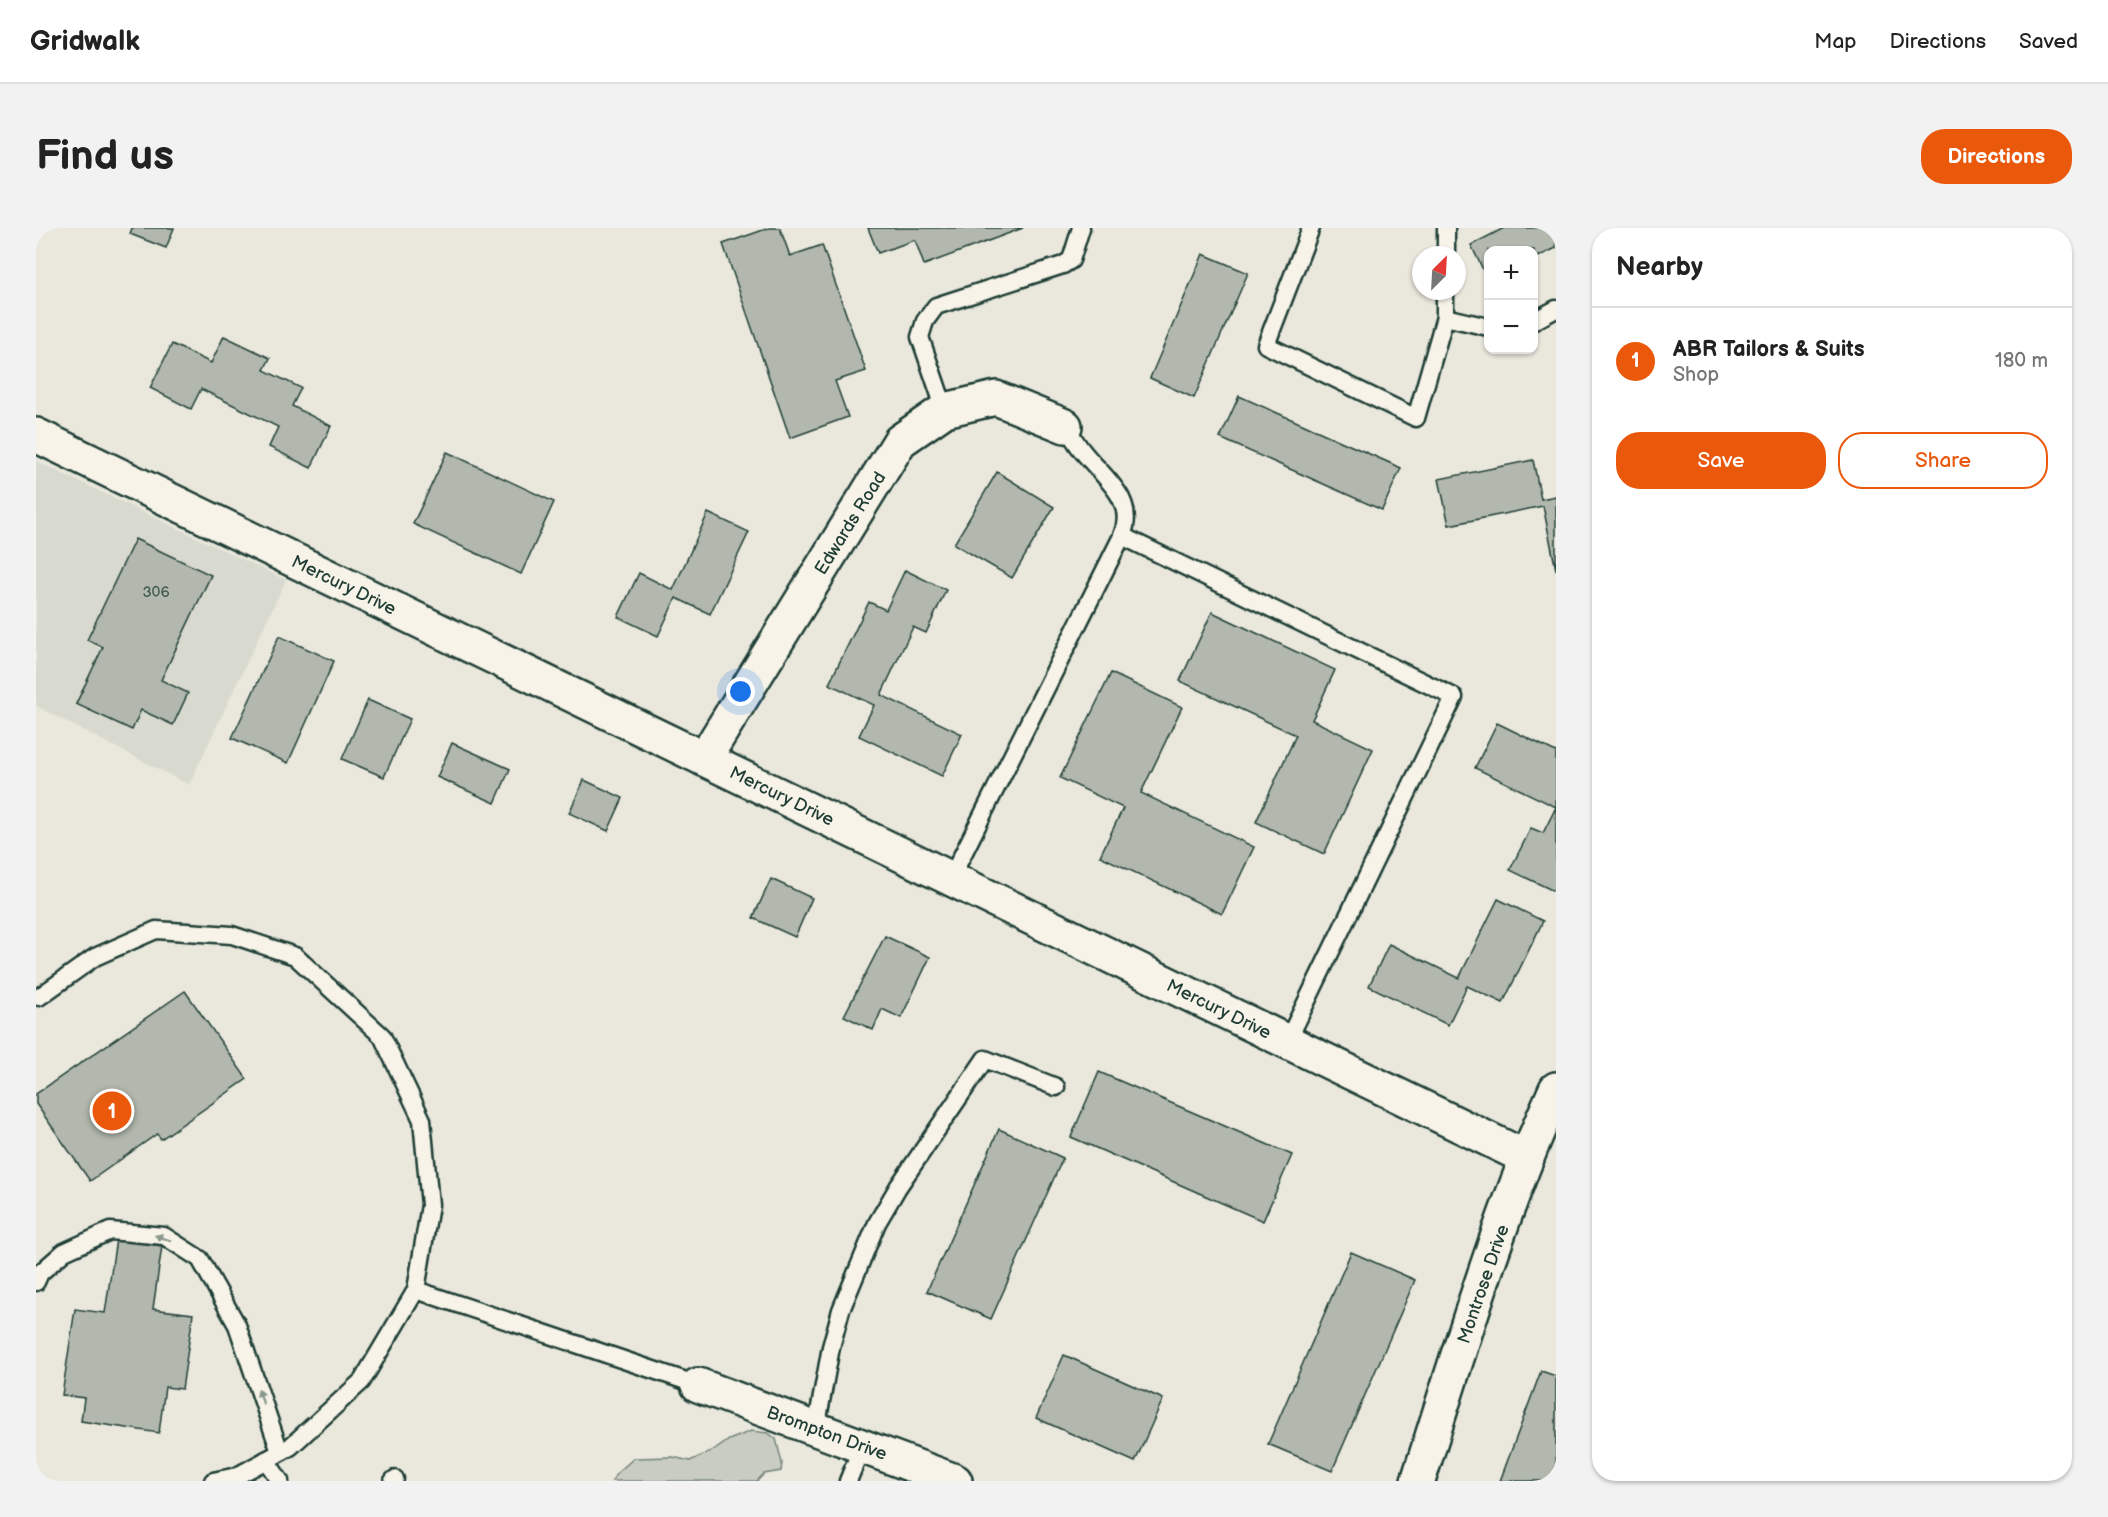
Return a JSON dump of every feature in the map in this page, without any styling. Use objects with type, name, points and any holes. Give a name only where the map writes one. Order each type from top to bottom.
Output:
[{"type":"street","name":"Edwards Road","points":[[705,759],[900,441],[945,410],[996,398],[1065,426]]},
{"type":"street","name":"Mercury Drive","points":[[36,435],[1527,1158]]},
{"type":"street","name":"Montrose Drive","points":[[1418,1481],[1481,1284],[1527,1158],[1553,1104]]},
{"type":"street","name":"Brompton Drive","points":[[698,1385],[941,1479]]},
{"type":"lane","points":[[945,410],[920,337],[925,321],[936,306],[1063,266],[1071,260],[1081,228]]},
{"type":"lane","points":[[1311,228],[1266,345],[1416,418],[1445,317],[1445,300]]},
{"type":"lane","points":[[1446,228],[1446,246]]},
{"type":"lane","points":[[1538,318],[1556,309]]},
{"type":"lane","points":[[1445,317],[1484,326]]},
{"type":"lane","points":[[951,878],[1126,525],[1122,497],[1078,446],[1074,436],[1065,426]]},
{"type":"lane","points":[[1122,536],[1454,697],[1287,1042]]},
{"type":"lane","points":[[37,997],[95,957],[156,930],[232,935],[295,956],[382,1036],[422,1120],[430,1205],[417,1290],[362,1381],[290,1447],[237,1476],[213,1481]]},
{"type":"lane","points":[[816,1429],[831,1347],[841,1310],[878,1223],[898,1187],[985,1059],[1056,1087]]},
{"type":"lane","points":[[36,1282],[40,1273],[64,1252],[110,1231],[164,1236],[200,1259],[237,1325],[280,1481]]},
{"type":"lane","points":[[417,1290],[698,1385]]},
{"type":"lane","points":[[848,1481],[862,1447]]},
{"type":"shaded area","points":[[36,461],[286,580],[189,785],[36,706]]},
{"type":"shaded area","points":[[751,1431],[768,1433],[776,1439],[782,1463],[781,1471],[764,1474],[757,1481],[612,1481],[616,1474],[634,1458],[673,1457],[690,1461]]},
{"type":"building","points":[[132,228],[174,228],[166,248],[130,234]]},
{"type":"building","points":[[769,228],[780,228],[790,256],[822,245],[866,371],[835,381],[848,417],[790,438],[723,244]]},
{"type":"building","points":[[868,228],[1023,228],[924,265],[915,240],[878,253]]},
{"type":"building","points":[[1504,228],[1556,228],[1556,248],[1538,257],[1538,246],[1484,246],[1484,272],[1471,245]]},
{"type":"building","points":[[1203,254],[1248,273],[1194,398],[1150,378]]},
{"type":"building","points":[[224,336],[270,358],[264,370],[301,388],[292,406],[331,426],[311,468],[269,447],[278,427],[201,389],[191,409],[150,388],[172,344],[211,363]]},
{"type":"building","points":[[1239,396],[1401,468],[1382,510],[1220,438]]},
{"type":"building","points":[[447,452],[554,502],[521,574],[413,524]]},
{"type":"building","points":[[1533,460],[1541,499],[1556,496],[1556,570],[1543,506],[1449,525],[1439,479]]},
{"type":"building","points":[[997,472],[1054,507],[1012,578],[954,544]]},
{"type":"building","points":[[708,513],[749,532],[710,614],[676,598],[658,636],[618,617],[639,573],[673,590]]},
{"type":"building","points":[[135,539],[211,575],[161,680],[188,693],[173,725],[141,710],[132,730],[76,704],[103,647],[87,640]]},
{"type":"building","points":[[905,570],[946,590],[926,633],[913,627],[881,695],[962,734],[942,776],[859,736],[874,705],[829,684],[869,602],[886,610]]},
{"type":"building","points":[[1212,612],[1335,670],[1312,720],[1373,749],[1324,854],[1256,822],[1296,735],[1180,681]]},
{"type":"building","points":[[279,636],[334,661],[288,763],[232,738]]},
{"type":"building","points":[[1111,673],[1182,707],[1141,793],[1254,847],[1222,914],[1100,856],[1123,808],[1060,778]]},
{"type":"building","points":[[368,700],[410,719],[384,777],[342,759]]},
{"type":"building","points":[[1497,723],[1556,752],[1556,807],[1475,768]]},
{"type":"building","points":[[452,743],[510,769],[495,803],[437,777]]},
{"type":"building","points":[[584,780],[623,798],[608,831],[569,813]]},
{"type":"building","points":[[1556,807],[1556,892],[1510,870],[1531,828],[1543,833]]},
{"type":"building","points":[[771,879],[812,898],[795,937],[753,918]]},
{"type":"building","points":[[1498,899],[1543,921],[1503,1003],[1467,986],[1448,1025],[1369,986],[1389,944],[1459,978]]},
{"type":"building","points":[[885,936],[930,957],[901,1018],[882,1009],[873,1030],[844,1016]]},
{"type":"building","points":[[185,991],[247,1079],[161,1139],[157,1134],[90,1181],[36,1104],[36,1094]]},
{"type":"building","points":[[1099,1072],[1292,1155],[1263,1221],[1071,1137]]},
{"type":"building","points":[[999,1129],[1063,1158],[991,1319],[927,1291]]},
{"type":"building","points":[[116,1239],[162,1246],[153,1309],[193,1314],[182,1389],[165,1387],[159,1433],[81,1421],[84,1398],[62,1395],[75,1309],[105,1313]]},
{"type":"building","points":[[1351,1252],[1415,1280],[1332,1471],[1268,1444]]},
{"type":"building","points":[[1064,1355],[1163,1399],[1135,1462],[1036,1418]]},
{"type":"building","points":[[1541,1371],[1556,1376],[1556,1481],[1500,1481]]},
{"type":"place","name":"ABR Tailors & Suits","points":[[112,1111]]}]
